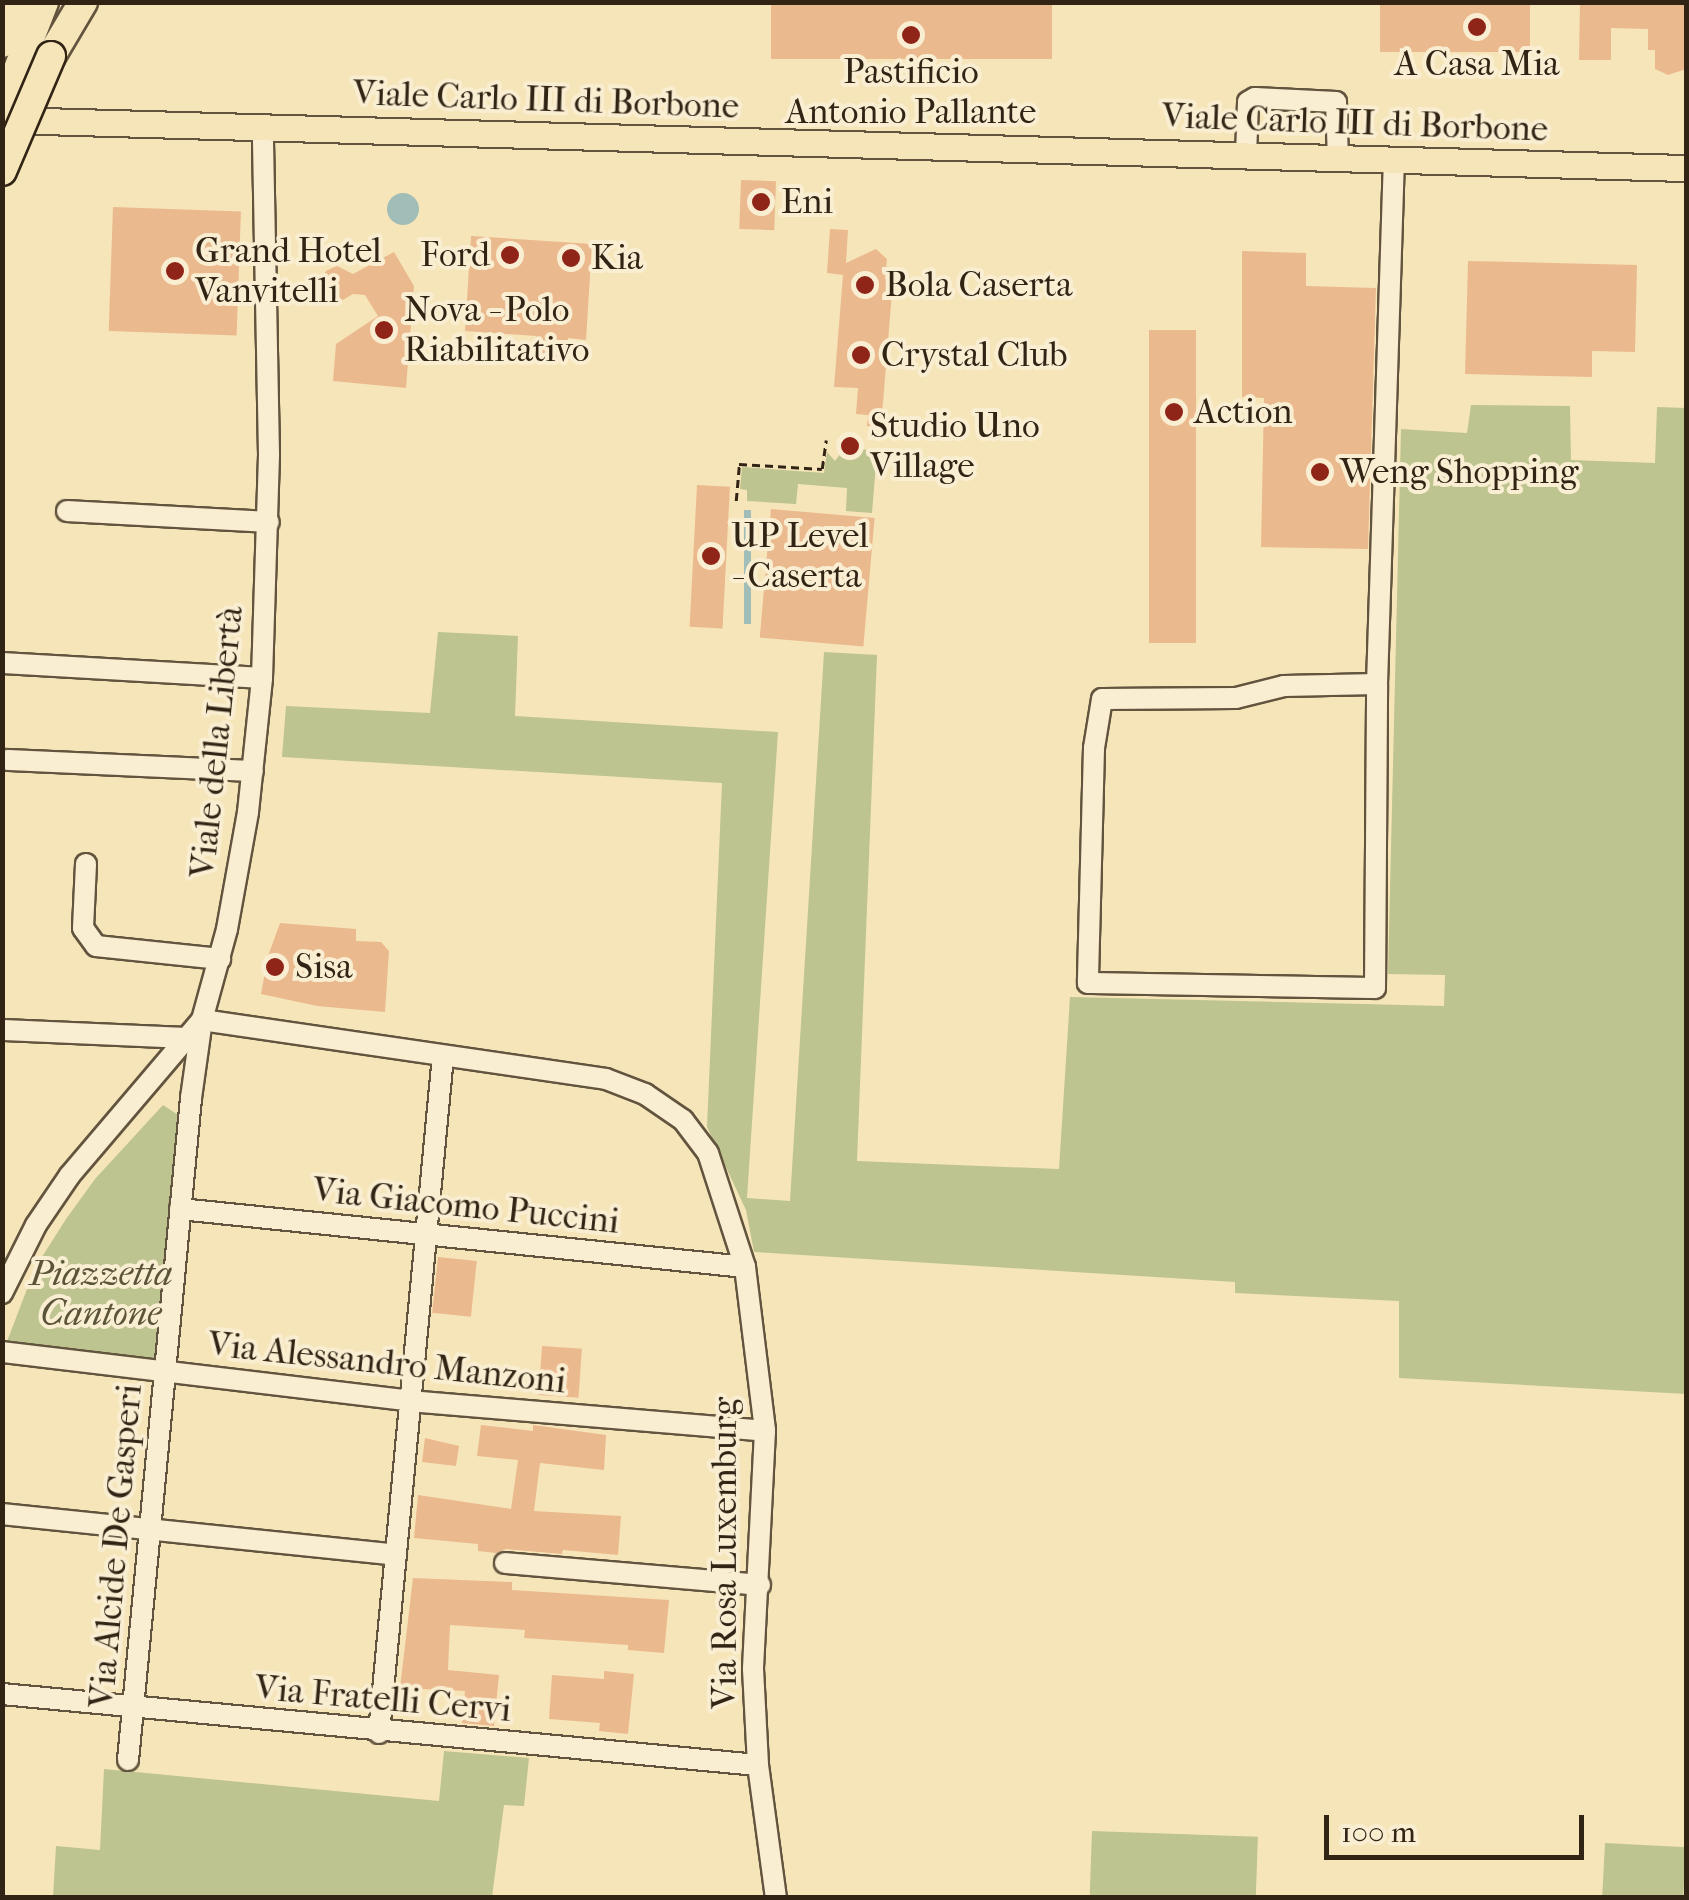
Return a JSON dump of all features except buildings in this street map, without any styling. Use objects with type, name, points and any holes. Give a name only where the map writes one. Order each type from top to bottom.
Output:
[{"type":"highway","points":[[2,172],[26,51],[18,2]]},
{"type":"highway","points":[[2,110],[44,2]]},
{"type":"highway","points":[[26,51],[84,2]]},
{"type":"main road","name":"Viale Carlo III di Borbone","points":[[2,120],[1686,168]]},
{"type":"street","points":[[1246,155],[1248,102],[1255,98],[1336,102],[1338,158]]},
{"type":"street","name":"Viale della Libertà","points":[[2,1292],[36,1224],[70,1175],[202,1020],[220,960],[252,771],[262,678],[269,522],[263,127]]},
{"type":"street","points":[[1377,684],[1284,686],[1236,698],[1102,699],[1094,748],[1088,982],[1375,988],[1377,684],[1394,160]]},
{"type":"street","points":[[68,511],[269,522]]},
{"type":"street","points":[[2,663],[262,678]]},
{"type":"street","points":[[7,760],[252,771]]},
{"type":"street","points":[[86,864],[82,928],[96,946],[220,960]]},
{"type":"street","name":"Via Rosa Luxemburg","points":[[202,1020],[606,1079],[645,1094],[684,1120],[708,1154],[744,1267],[765,1431],[753,1669],[758,1764],[776,1898]]},
{"type":"street","name":"Via Alcide De Gasperi","points":[[128,1760],[191,1098],[202,1020]]},
{"type":"street","points":[[2,1030],[188,1038]]},
{"type":"street","points":[[379,1733],[443,1056]]},
{"type":"street","points":[[153,1082],[191,1098]]},
{"type":"street","name":"Via Giacomo Puccini","points":[[180,1210],[744,1267]]},
{"type":"street","name":"Via Alessandro Manzoni","points":[[2,1352],[410,1401],[765,1431]]},
{"type":"street","points":[[2,1514],[396,1555]]},
{"type":"street","points":[[506,1563],[760,1585]]},
{"type":"street","name":"Via Fratelli Cervi","points":[[2,1694],[379,1733],[758,1764]]},
{"type":"path","points":[[736,502],[739,464],[822,469],[826,440]]},
{"type":"green space","points":[[1471,405],[1570,406],[1571,460],[1655,463],[1657,407],[1686,408],[1686,1394],[1399,1378],[1399,1301],[1235,1293],[1235,1282],[754,1252],[746,1210],[707,1127],[722,783],[282,757],[286,706],[430,713],[438,632],[518,636],[515,716],[778,732],[747,1198],[790,1201],[824,652],[877,655],[857,1161],[1059,1169],[1070,997],[1444,1006],[1445,975],[1388,974],[1401,429],[1467,433]]},
{"type":"green space","points":[[850,441],[857,448],[877,452],[872,513],[846,511],[847,488],[798,484],[796,504],[747,501],[747,490],[740,489],[742,467],[824,473],[827,452],[835,461]]},
{"type":"green space","name":"Piazzetta Cantone","points":[[163,1105],[189,1122],[165,1373],[3,1352],[35,1268],[66,1219],[95,1179]]},
{"type":"green space","points":[[444,1751],[529,1758],[524,1806],[504,1805],[492,1897],[53,1897],[56,1846],[100,1850],[104,1769],[439,1801]]},
{"type":"green space","points":[[1092,1831],[1258,1837],[1256,1898],[1090,1897]]},
{"type":"green space","points":[[1605,1843],[1686,1847],[1683,1898],[1602,1897]]},
{"type":"water","points":[[403,193],[414,198],[419,209],[414,220],[403,225],[392,220],[387,209],[392,198]]},
{"type":"water","points":[[744,510],[751,510],[751,624],[744,624]]},
{"type":"place","name":"A Casa Mia","points":[[1477,27]]},
{"type":"place","name":"Pastificio Antonio Pallante","points":[[911,35]]},
{"type":"place","name":"Eni","points":[[761,202]]},
{"type":"place","name":"Ford","points":[[510,255]]},
{"type":"place","name":"Kia","points":[[571,258]]},
{"type":"place","name":"Grand Hotel Vanvitelli","points":[[175,271]]},
{"type":"place","name":"Bola Caserta","points":[[865,285]]},
{"type":"place","name":"Nova - Polo Riabilitativo","points":[[384,330]]},
{"type":"place","name":"Crystal Club","points":[[861,355]]},
{"type":"place","name":"Action","points":[[1174,412]]},
{"type":"place","name":"Studio Uno Village","points":[[850,446]]},
{"type":"place","name":"Weng Shopping","points":[[1320,472]]},
{"type":"place","name":"UP Level - Caserta","points":[[711,556]]},
{"type":"place","name":"Sisa","points":[[275,967]]}]
